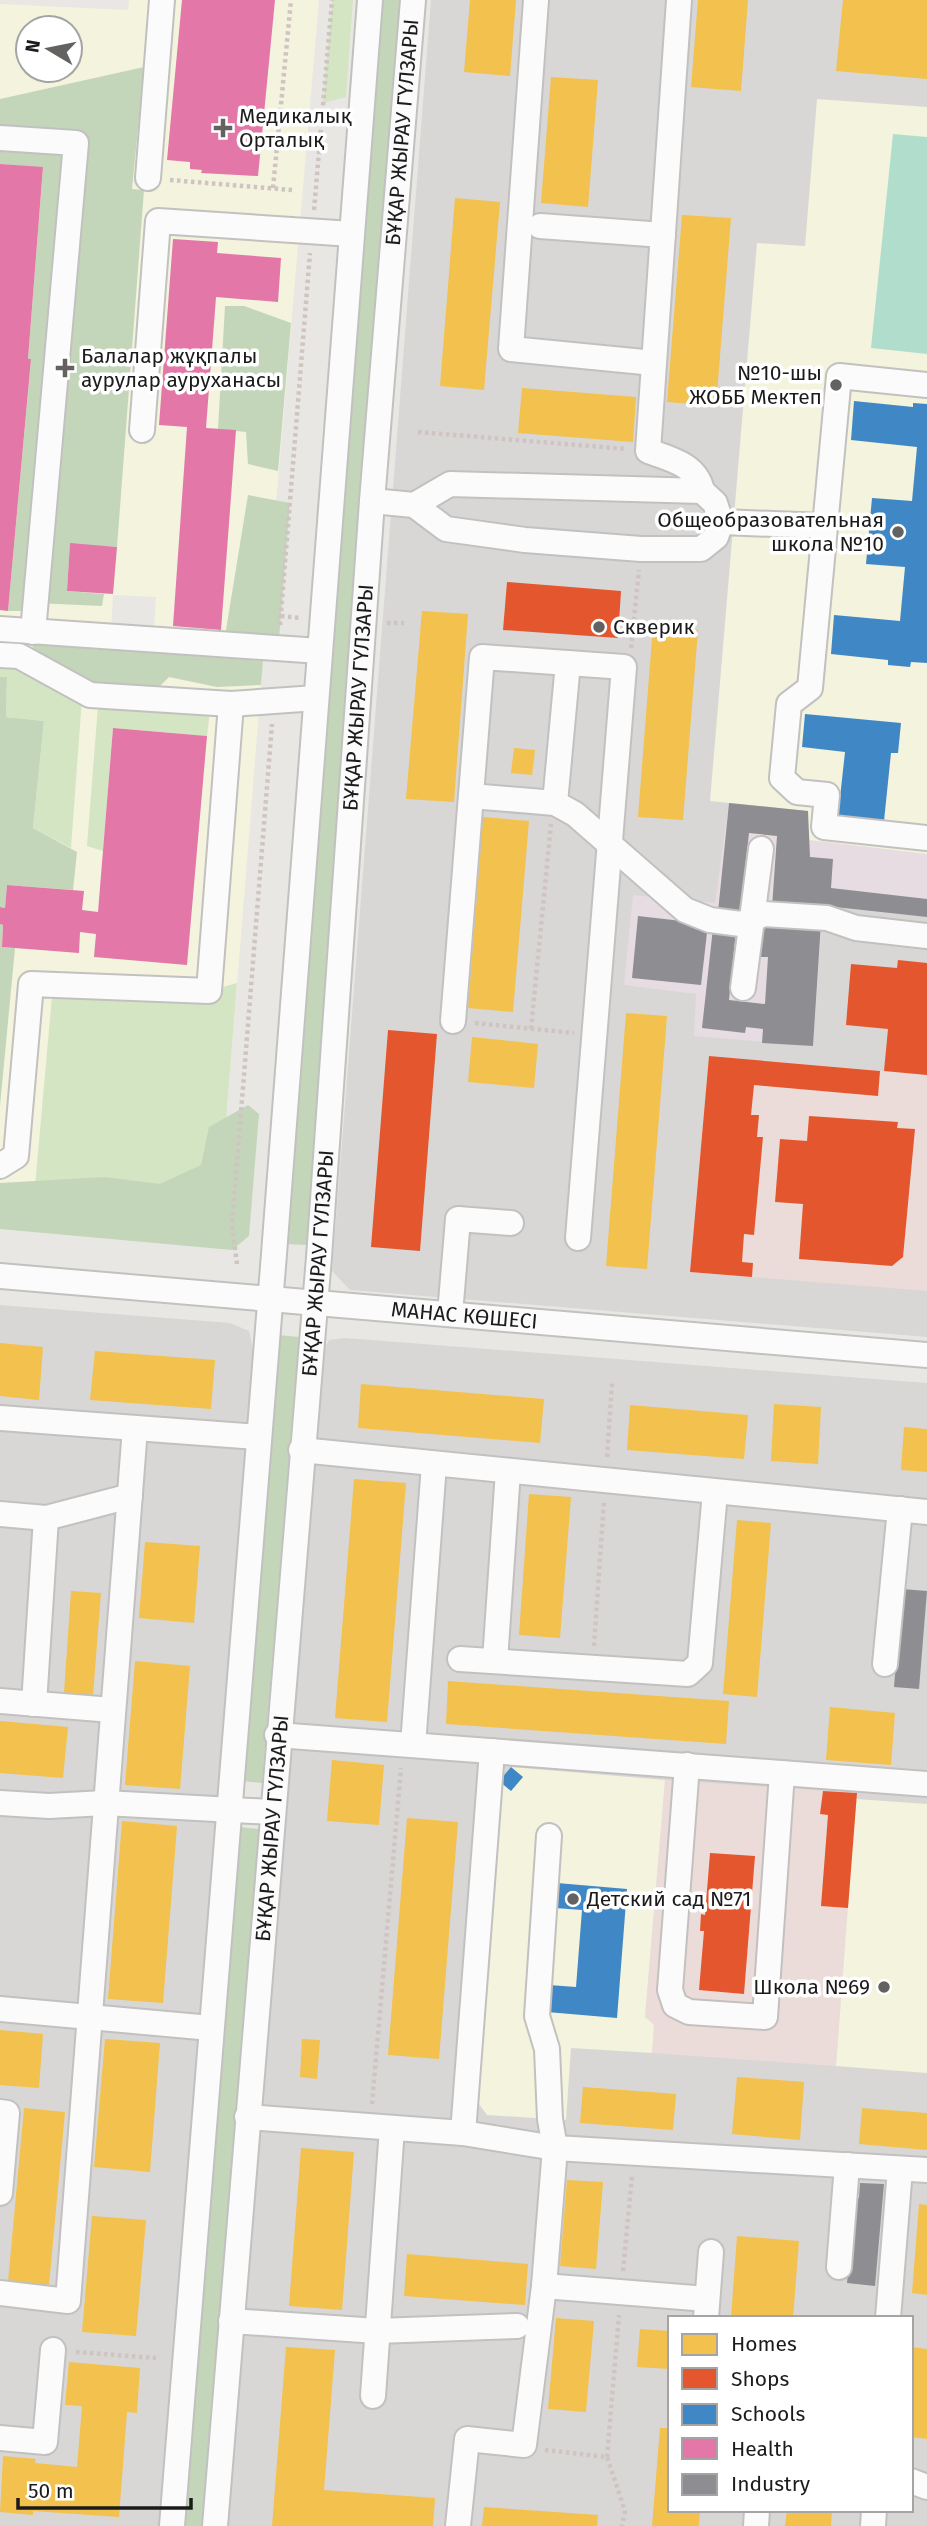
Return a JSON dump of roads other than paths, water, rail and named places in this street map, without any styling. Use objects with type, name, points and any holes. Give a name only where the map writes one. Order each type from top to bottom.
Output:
[{"type":"street","points":[[148,178],[162,0]]},
{"type":"street","name":"БҰҚАР ЖЫРАУ ГҮЛЗАРЫ","points":[[172,2526],[370,0]]},
{"type":"street","name":"БҰҚАР ЖЫРАУ ГҮЛЗАРЫ","points":[[215,2526],[277,1735],[315,1303],[372,501],[413,0]]},
{"type":"street","points":[[536,0],[511,349],[654,363]]},
{"type":"street","points":[[372,501],[414,505],[446,529],[525,540],[641,549],[701,549],[716,537],[721,522],[715,503],[702,491],[694,473],[679,462],[648,451],[679,0]]},
{"type":"street","points":[[0,138],[76,143],[33,632]]},
{"type":"street","points":[[142,430],[158,221],[352,234]]},
{"type":"street","points":[[540,226],[663,235]]},
{"type":"street","points":[[927,385],[839,376],[810,688],[789,704],[782,778],[797,792],[827,795],[824,827],[927,838]]},
{"type":"street","points":[[414,505],[450,484],[702,491]]},
{"type":"street","points":[[721,522],[825,526]]},
{"type":"street","points":[[0,629],[320,651]]},
{"type":"street","points":[[0,654],[19,656],[90,695],[232,704],[316,698]]},
{"type":"street","points":[[453,1021],[482,657],[624,667],[578,1238]]},
{"type":"street","points":[[555,803],[568,663]]},
{"type":"street","points":[[0,1166],[16,1156],[31,984],[209,991],[232,704]]},
{"type":"street","points":[[471,796],[555,803],[575,814],[685,910],[710,920],[741,924],[764,914],[827,918],[856,928],[927,936]]},
{"type":"street","points":[[743,988],[761,849]]},
{"type":"street","points":[[450,1314],[458,1219],[511,1223]]},
{"type":"street","name":"МАНАС КӨШЕСІ","points":[[0,1276],[927,1354]]},
{"type":"street","points":[[0,1418],[258,1437]]},
{"type":"street","points":[[0,2293],[68,2301],[135,1428]]},
{"type":"street","points":[[301,1450],[927,1512]]},
{"type":"street","points":[[413,1745],[434,1464]]},
{"type":"street","points":[[495,1661],[508,1472]]},
{"type":"street","points":[[460,1659],[688,1674],[700,1663],[715,1492]]},
{"type":"street","points":[[0,1514],[46,1518],[130,1496]]},
{"type":"street","points":[[885,1664],[900,1509]]},
{"type":"street","points":[[34,1704],[46,1518]]},
{"type":"street","points":[[0,1701],[112,1710]]},
{"type":"street","points":[[277,1735],[782,1773],[927,1781]]},
{"type":"street","points":[[463,2133],[492,1751]]},
{"type":"street","points":[[687,1765],[670,1990],[675,2005],[689,2012],[765,2017],[782,1773]]},
{"type":"street","points":[[0,1803],[49,1806],[105,1803],[271,1812]]},
{"type":"street","points":[[458,2526],[467,2439],[524,2445],[544,2286],[555,2148],[550,2119],[547,2049],[537,2016],[550,1836]]},
{"type":"street","points":[[0,2010],[211,2028]]},
{"type":"street","points":[[0,2112],[7,2113],[0,2184]]},
{"type":"street","points":[[247,2117],[463,2133],[555,2148],[927,2170]]},
{"type":"street","points":[[373,2396],[382,2127]]},
{"type":"street","points":[[839,2267],[847,2165]]},
{"type":"street","points":[[888,2316],[900,2169]]},
{"type":"street","points":[[544,2286],[706,2309],[710,2252]]},
{"type":"street","points":[[231,2321],[377,2331],[517,2326]]},
{"type":"street","points":[[0,2438],[45,2442],[53,2350]]},
{"type":"place","name":"Медикалық Орталық","points":[[223,128]]},
{"type":"place","name":"Балалар жұқпалы аурулар ауруханасы","points":[[65,368]]},
{"type":"place","name":"№10-шы ЖОББ Мектеп","points":[[836,385]]},
{"type":"place","name":"Общеобразовательная школа №10","points":[[898,532]]},
{"type":"place","name":"Скверик","points":[[599,627]]},
{"type":"place","name":"Детский сад №71","points":[[573,1899]]},
{"type":"place","name":"Школа №69","points":[[884,1987]]}]
